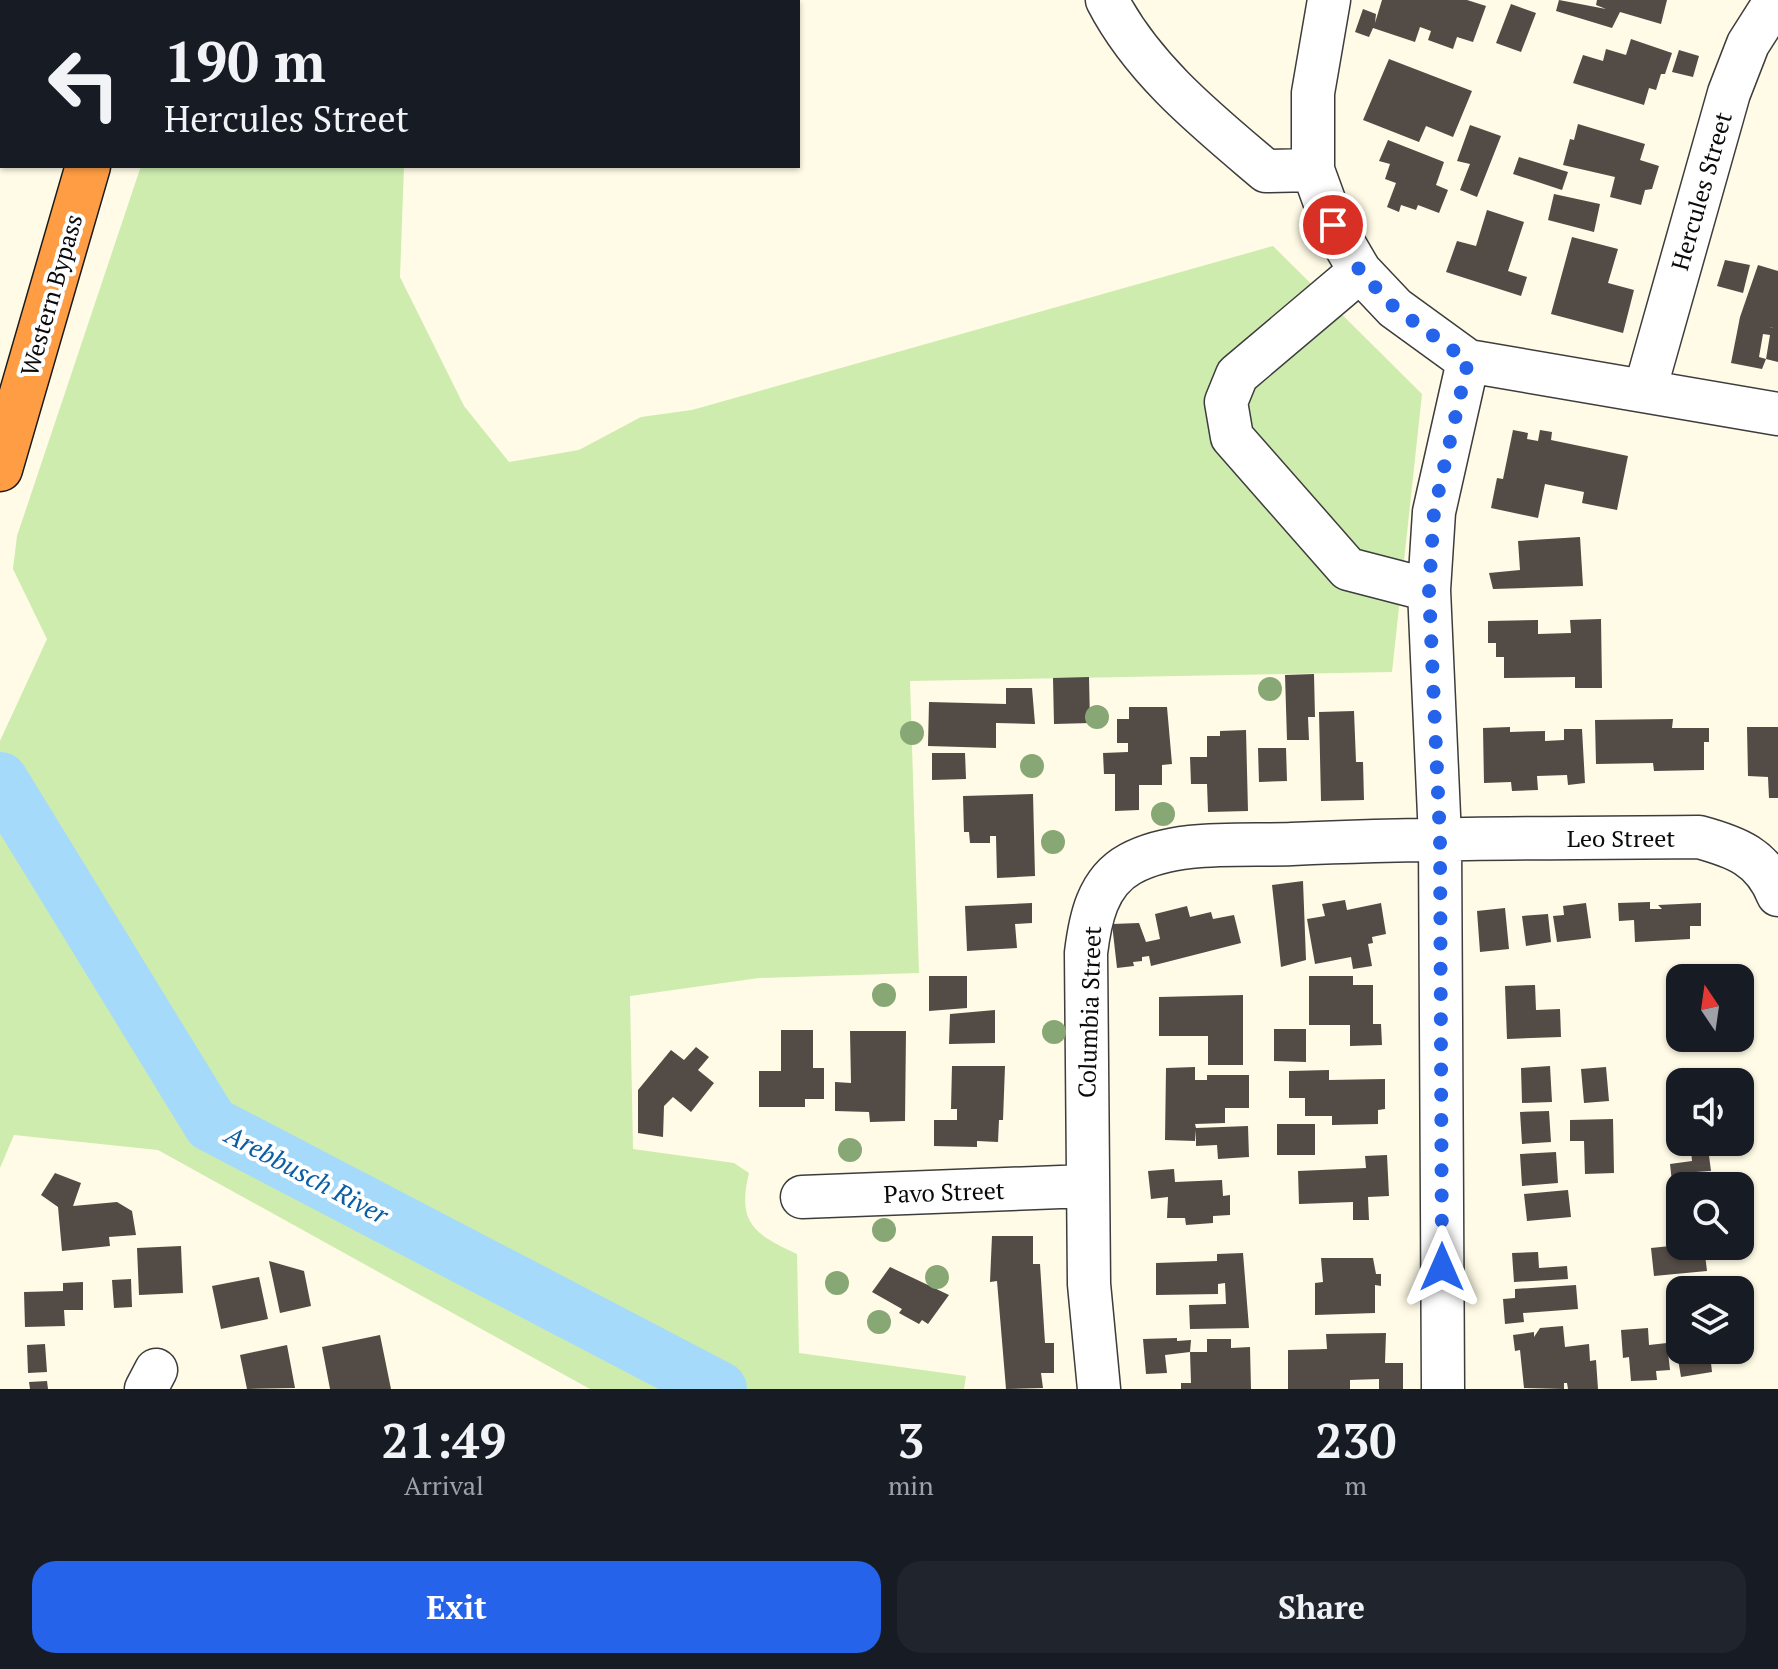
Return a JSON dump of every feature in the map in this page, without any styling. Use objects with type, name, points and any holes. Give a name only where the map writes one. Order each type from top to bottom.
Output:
[{"type":"highway","name":"Western Bypass","points":[[0,469],[87,168]]},
{"type":"street","points":[[1107,0],[1119,24],[1184,102],[1266,171],[1313,170]]},
{"type":"street","points":[[1329,0],[1313,93],[1313,170],[1333,225],[1360,271],[1395,308],[1468,361],[1778,414]]},
{"type":"street","name":"Hercules Street","points":[[1645,390],[1729,93],[1748,44],[1776,0]]},
{"type":"street","points":[[1360,271],[1237,375],[1226,402],[1232,437],[1348,569],[1429,590]]},
{"type":"street","points":[[1443,1389],[1440,838],[1429,590],[1434,512],[1468,361]]},
{"type":"street","name":"Leo Street","points":[[1440,838],[1699,837],[1737,848],[1770,875],[1778,895]]},
{"type":"street","name":"Columbia Street","points":[[1099,1389],[1089,1284],[1086,1186],[1086,953],[1094,907],[1127,865],[1153,854],[1201,847],[1440,838]]},
{"type":"street","name":"Pavo Street","points":[[802,1197],[1086,1186]]},
{"type":"green space","points":[[140,168],[404,168],[400,277],[464,406],[509,462],[579,450],[641,417],[692,410],[1273,246],[1422,394],[1392,672],[910,681],[919,973],[759,978],[630,996],[633,1149],[734,1163],[749,1173],[745,1204],[752,1224],[769,1240],[797,1254],[799,1353],[966,1376],[964,1389],[590,1389],[158,1150],[14,1135],[0,1168],[0,741],[47,639],[13,569],[17,536]]},
{"type":"building","points":[[1382,0],[1467,0],[1486,6],[1473,42],[1457,37],[1453,49],[1428,40],[1431,31],[1420,27],[1415,42],[1373,28],[1369,37],[1355,32],[1363,9],[1376,14],[1375,23]]},
{"type":"building","points":[[1559,0],[1606,9],[1596,5],[1597,0],[1667,0],[1661,24],[1620,12],[1612,28],[1556,11]]},
{"type":"building","points":[[1511,4],[1536,13],[1521,52],[1496,43]]},
{"type":"building","points":[[1631,39],[1672,53],[1665,74],[1661,74],[1656,90],[1649,88],[1644,105],[1573,83],[1583,55],[1603,61],[1606,49],[1626,55]]},
{"type":"building","points":[[1679,50],[1699,56],[1693,77],[1672,72]]},
{"type":"building","points":[[1389,59],[1472,91],[1453,137],[1426,126],[1419,142],[1363,120]]},
{"type":"building","points":[[1578,124],[1645,144],[1640,160],[1659,166],[1652,189],[1645,190],[1641,205],[1610,197],[1615,177],[1563,165]]},
{"type":"building","points":[[1470,125],[1501,136],[1477,197],[1460,190],[1470,164],[1457,161]]},
{"type":"building","points":[[1388,140],[1444,162],[1436,185],[1448,190],[1439,213],[1418,205],[1416,210],[1401,205],[1399,212],[1387,207],[1396,183],[1385,179],[1390,164],[1379,161]]},
{"type":"building","points":[[1519,157],[1568,172],[1562,190],[1513,174]]},
{"type":"building","points":[[1554,194],[1600,204],[1594,232],[1548,220]]},
{"type":"building","points":[[1487,210],[1524,222],[1508,271],[1527,277],[1521,296],[1446,272],[1457,241],[1476,246]]},
{"type":"building","points":[[1572,237],[1618,249],[1608,283],[1634,290],[1623,333],[1551,314]]},
{"type":"building","points":[[1725,260],[1750,265],[1743,293],[1717,286]]},
{"type":"building","points":[[1758,265],[1778,271],[1778,362],[1766,359],[1762,369],[1731,363],[1740,317]],"holes":[[[1763,334],[1770,335],[1766,359],[1759,357]]]},
{"type":"building","points":[[1513,430],[1528,433],[1527,439],[1538,441],[1540,430],[1552,432],[1551,440],[1628,456],[1617,510],[1582,503],[1584,492],[1545,484],[1538,518],[1491,508],[1497,478],[1503,479]]},
{"type":"building","points":[[1580,537],[1583,586],[1493,589],[1489,573],[1520,570],[1518,541]]},
{"type":"building","points":[[1601,619],[1602,688],[1575,688],[1575,677],[1504,678],[1504,657],[1496,657],[1496,643],[1488,643],[1488,621],[1538,620],[1538,634],[1571,633],[1570,620]]},
{"type":"building","points":[[1314,674],[1315,717],[1308,717],[1309,740],[1287,740],[1285,675]]},
{"type":"building","points":[[1089,677],[1090,723],[1054,724],[1053,678]]},
{"type":"building","points":[[1006,688],[1032,688],[1035,724],[996,723],[996,748],[928,746],[929,702],[1006,704]]},
{"type":"building","points":[[1129,707],[1167,707],[1172,764],[1162,765],[1162,785],[1139,785],[1139,810],[1115,811],[1115,774],[1104,774],[1103,753],[1128,752],[1128,743],[1117,743],[1117,719],[1129,719]]},
{"type":"building","points":[[1354,711],[1356,762],[1363,762],[1364,800],[1321,801],[1319,712]]},
{"type":"building","points":[[1673,719],[1672,728],[1709,728],[1709,742],[1704,742],[1704,770],[1654,771],[1653,763],[1596,764],[1595,720]]},
{"type":"building","points":[[1510,727],[1510,732],[1545,731],[1545,741],[1564,740],[1564,729],[1582,729],[1585,783],[1568,785],[1567,775],[1537,776],[1538,790],[1512,791],[1511,782],[1484,783],[1483,728]]},
{"type":"building","points":[[1747,727],[1778,727],[1778,798],[1769,798],[1768,777],[1748,776]]},
{"type":"building","points":[[1246,730],[1248,811],[1208,812],[1207,784],[1191,784],[1190,757],[1207,757],[1207,736],[1220,736],[1220,731]]},
{"type":"building","points":[[1258,748],[1286,748],[1287,781],[1259,782]]},
{"type":"building","points":[[932,753],[965,753],[966,779],[932,780]]},
{"type":"building","points":[[1033,794],[1035,876],[997,878],[996,836],[990,836],[990,843],[970,843],[969,832],[964,832],[963,796]]},
{"type":"building","points":[[1303,881],[1306,960],[1281,967],[1272,885]]},
{"type":"building","points":[[1345,900],[1347,910],[1381,903],[1386,934],[1372,937],[1373,943],[1368,944],[1372,966],[1353,969],[1351,957],[1315,964],[1307,919],[1325,916],[1322,904]]},
{"type":"building","points":[[1650,902],[1650,909],[1662,909],[1658,905],[1701,903],[1701,926],[1690,926],[1690,939],[1635,942],[1634,920],[1619,921],[1618,903]]},
{"type":"building","points":[[1032,903],[1032,923],[1015,924],[1017,948],[967,951],[965,906]]},
{"type":"building","points":[[1586,903],[1591,938],[1557,942],[1553,916],[1564,915],[1563,906]]},
{"type":"building","points":[[1187,906],[1190,917],[1211,912],[1213,919],[1234,915],[1241,943],[1151,966],[1149,956],[1142,957],[1142,961],[1133,962],[1134,966],[1117,968],[1112,924],[1139,923],[1146,942],[1160,939],[1155,914]]},
{"type":"building","points":[[1505,908],[1509,949],[1480,952],[1477,911]]},
{"type":"building","points":[[1548,914],[1551,942],[1526,946],[1522,916]]},
{"type":"building","points":[[929,976],[967,976],[967,1008],[929,1011]]},
{"type":"building","points":[[1309,976],[1353,976],[1353,985],[1373,985],[1373,1024],[1381,1024],[1382,1045],[1350,1046],[1350,1025],[1309,1025]]},
{"type":"building","points":[[1535,985],[1536,1010],[1560,1009],[1561,1037],[1507,1039],[1505,986]]},
{"type":"building","points":[[1243,995],[1243,1065],[1208,1065],[1208,1036],[1159,1036],[1159,997]]},
{"type":"building","points":[[995,1010],[995,1043],[949,1044],[950,1014]]},
{"type":"building","points":[[1274,1029],[1306,1029],[1306,1062],[1274,1061]]},
{"type":"building","points":[[781,1030],[813,1030],[813,1068],[824,1068],[824,1099],[805,1099],[805,1107],[759,1107],[759,1071],[781,1071]]},
{"type":"building","points":[[850,1031],[906,1031],[905,1121],[870,1122],[869,1112],[835,1111],[835,1082],[851,1083]]},
{"type":"building","points":[[696,1047],[709,1057],[698,1070],[714,1083],[691,1112],[673,1097],[664,1106],[663,1137],[638,1133],[638,1090],[671,1050],[684,1060]]},
{"type":"building","points":[[952,1066],[1005,1066],[1003,1120],[999,1120],[998,1142],[977,1141],[977,1147],[934,1146],[934,1120],[957,1120],[957,1109],[951,1109]]},
{"type":"building","points":[[1550,1066],[1552,1102],[1522,1103],[1521,1068]]},
{"type":"building","points":[[1195,1067],[1195,1080],[1207,1080],[1207,1075],[1249,1075],[1249,1108],[1225,1108],[1225,1123],[1195,1124],[1196,1128],[1248,1126],[1249,1157],[1218,1159],[1217,1145],[1196,1146],[1196,1130],[1195,1141],[1165,1140],[1166,1068]]},
{"type":"building","points":[[1606,1067],[1609,1101],[1584,1103],[1581,1069]]},
{"type":"building","points":[[1329,1070],[1329,1080],[1385,1079],[1385,1109],[1378,1110],[1378,1124],[1332,1125],[1332,1116],[1305,1116],[1305,1098],[1289,1098],[1289,1071]]},
{"type":"building","points":[[1549,1111],[1551,1142],[1522,1144],[1520,1112]]},
{"type":"building","points":[[1613,1119],[1614,1173],[1585,1174],[1584,1141],[1570,1141],[1570,1120]]},
{"type":"building","points":[[1277,1124],[1315,1124],[1315,1155],[1277,1155]]},
{"type":"building","points":[[1556,1152],[1558,1183],[1522,1186],[1520,1154]]},
{"type":"building","points":[[1387,1155],[1389,1196],[1368,1197],[1369,1220],[1353,1220],[1353,1202],[1299,1204],[1298,1171],[1366,1168],[1365,1156]]},
{"type":"building","points":[[1692,1156],[1709,1156],[1711,1171],[1671,1172],[1670,1164],[1692,1161]]},
{"type":"building","points":[[1174,1169],[1175,1182],[1222,1180],[1223,1196],[1230,1195],[1230,1215],[1213,1216],[1213,1223],[1186,1225],[1185,1218],[1167,1218],[1168,1197],[1151,1199],[1148,1171]]},
{"type":"building","points":[[55,1173],[81,1183],[73,1206],[117,1202],[132,1211],[136,1235],[109,1237],[110,1246],[62,1251],[58,1207],[41,1195]]},
{"type":"building","points":[[1568,1190],[1571,1217],[1527,1221],[1524,1194]]},
{"type":"building","points":[[992,1236],[1033,1236],[1033,1264],[1040,1264],[1045,1343],[1054,1343],[1054,1373],[1041,1373],[1043,1388],[1006,1389],[997,1281],[990,1282]]},
{"type":"building","points":[[181,1246],[183,1293],[139,1295],[137,1248]]},
{"type":"building","points":[[1666,1246],[1666,1260],[1706,1260],[1707,1271],[1654,1276],[1651,1248]]},
{"type":"building","points":[[1538,1252],[1539,1268],[1567,1266],[1568,1279],[1514,1282],[1512,1253]]},
{"type":"building","points":[[1243,1253],[1249,1328],[1190,1329],[1189,1305],[1226,1304],[1225,1283],[1218,1284],[1218,1294],[1156,1295],[1156,1263],[1217,1261],[1217,1254]]},
{"type":"building","points":[[1321,1258],[1373,1258],[1376,1274],[1381,1274],[1381,1286],[1375,1285],[1375,1313],[1315,1315],[1315,1283],[1323,1282]]},
{"type":"building","points":[[269,1261],[304,1271],[311,1306],[280,1313]]},
{"type":"building","points":[[890,1267],[949,1295],[928,1324],[922,1320],[919,1324],[899,1313],[902,1309],[872,1292]]},
{"type":"building","points":[[259,1277],[268,1319],[221,1329],[212,1286]]},
{"type":"building","points":[[131,1279],[132,1307],[114,1308],[112,1280]]},
{"type":"building","points":[[83,1282],[83,1310],[64,1310],[65,1326],[25,1327],[24,1292],[63,1291],[63,1283]]},
{"type":"building","points":[[1576,1285],[1578,1309],[1523,1313],[1524,1322],[1505,1324],[1503,1299],[1515,1298],[1515,1289]]},
{"type":"building","points":[[1563,1326],[1565,1347],[1589,1344],[1590,1361],[1596,1360],[1598,1389],[1568,1389],[1567,1383],[1564,1383],[1564,1389],[1524,1388],[1520,1350],[1515,1351],[1513,1335],[1534,1332],[1534,1337],[1540,1328]]},
{"type":"building","points":[[1648,1328],[1649,1345],[1666,1343],[1666,1364],[1669,1364],[1670,1370],[1656,1371],[1657,1380],[1631,1381],[1629,1357],[1623,1358],[1621,1330]]},
{"type":"building","points":[[1386,1333],[1385,1363],[1403,1363],[1403,1389],[1379,1389],[1379,1379],[1350,1380],[1350,1389],[1288,1389],[1288,1350],[1327,1349],[1326,1334]]},
{"type":"building","points":[[380,1335],[391,1389],[330,1389],[322,1347]]},
{"type":"building","points":[[1177,1338],[1177,1341],[1191,1340],[1190,1352],[1165,1355],[1167,1373],[1146,1374],[1143,1339]]},
{"type":"building","points":[[1207,1339],[1231,1339],[1231,1348],[1250,1347],[1251,1389],[1181,1389],[1181,1383],[1191,1383],[1190,1352],[1207,1352]]},
{"type":"building","points":[[45,1344],[47,1372],[28,1373],[27,1345]]},
{"type":"building","points":[[287,1345],[295,1388],[247,1389],[240,1355]]},
{"type":"building","points":[[1679,1364],[1711,1364],[1712,1372],[1681,1377]]},
{"type":"building","points":[[47,1381],[48,1389],[30,1389],[29,1382]]},
{"type":"waterway","name":"Arebbusch River","points":[[0,780],[211,1124],[719,1389]]},
{"type":"route","points":[[1333,225],[1360,271],[1395,308],[1468,361],[1434,512],[1429,590],[1440,838],[1442,1267]]}]
